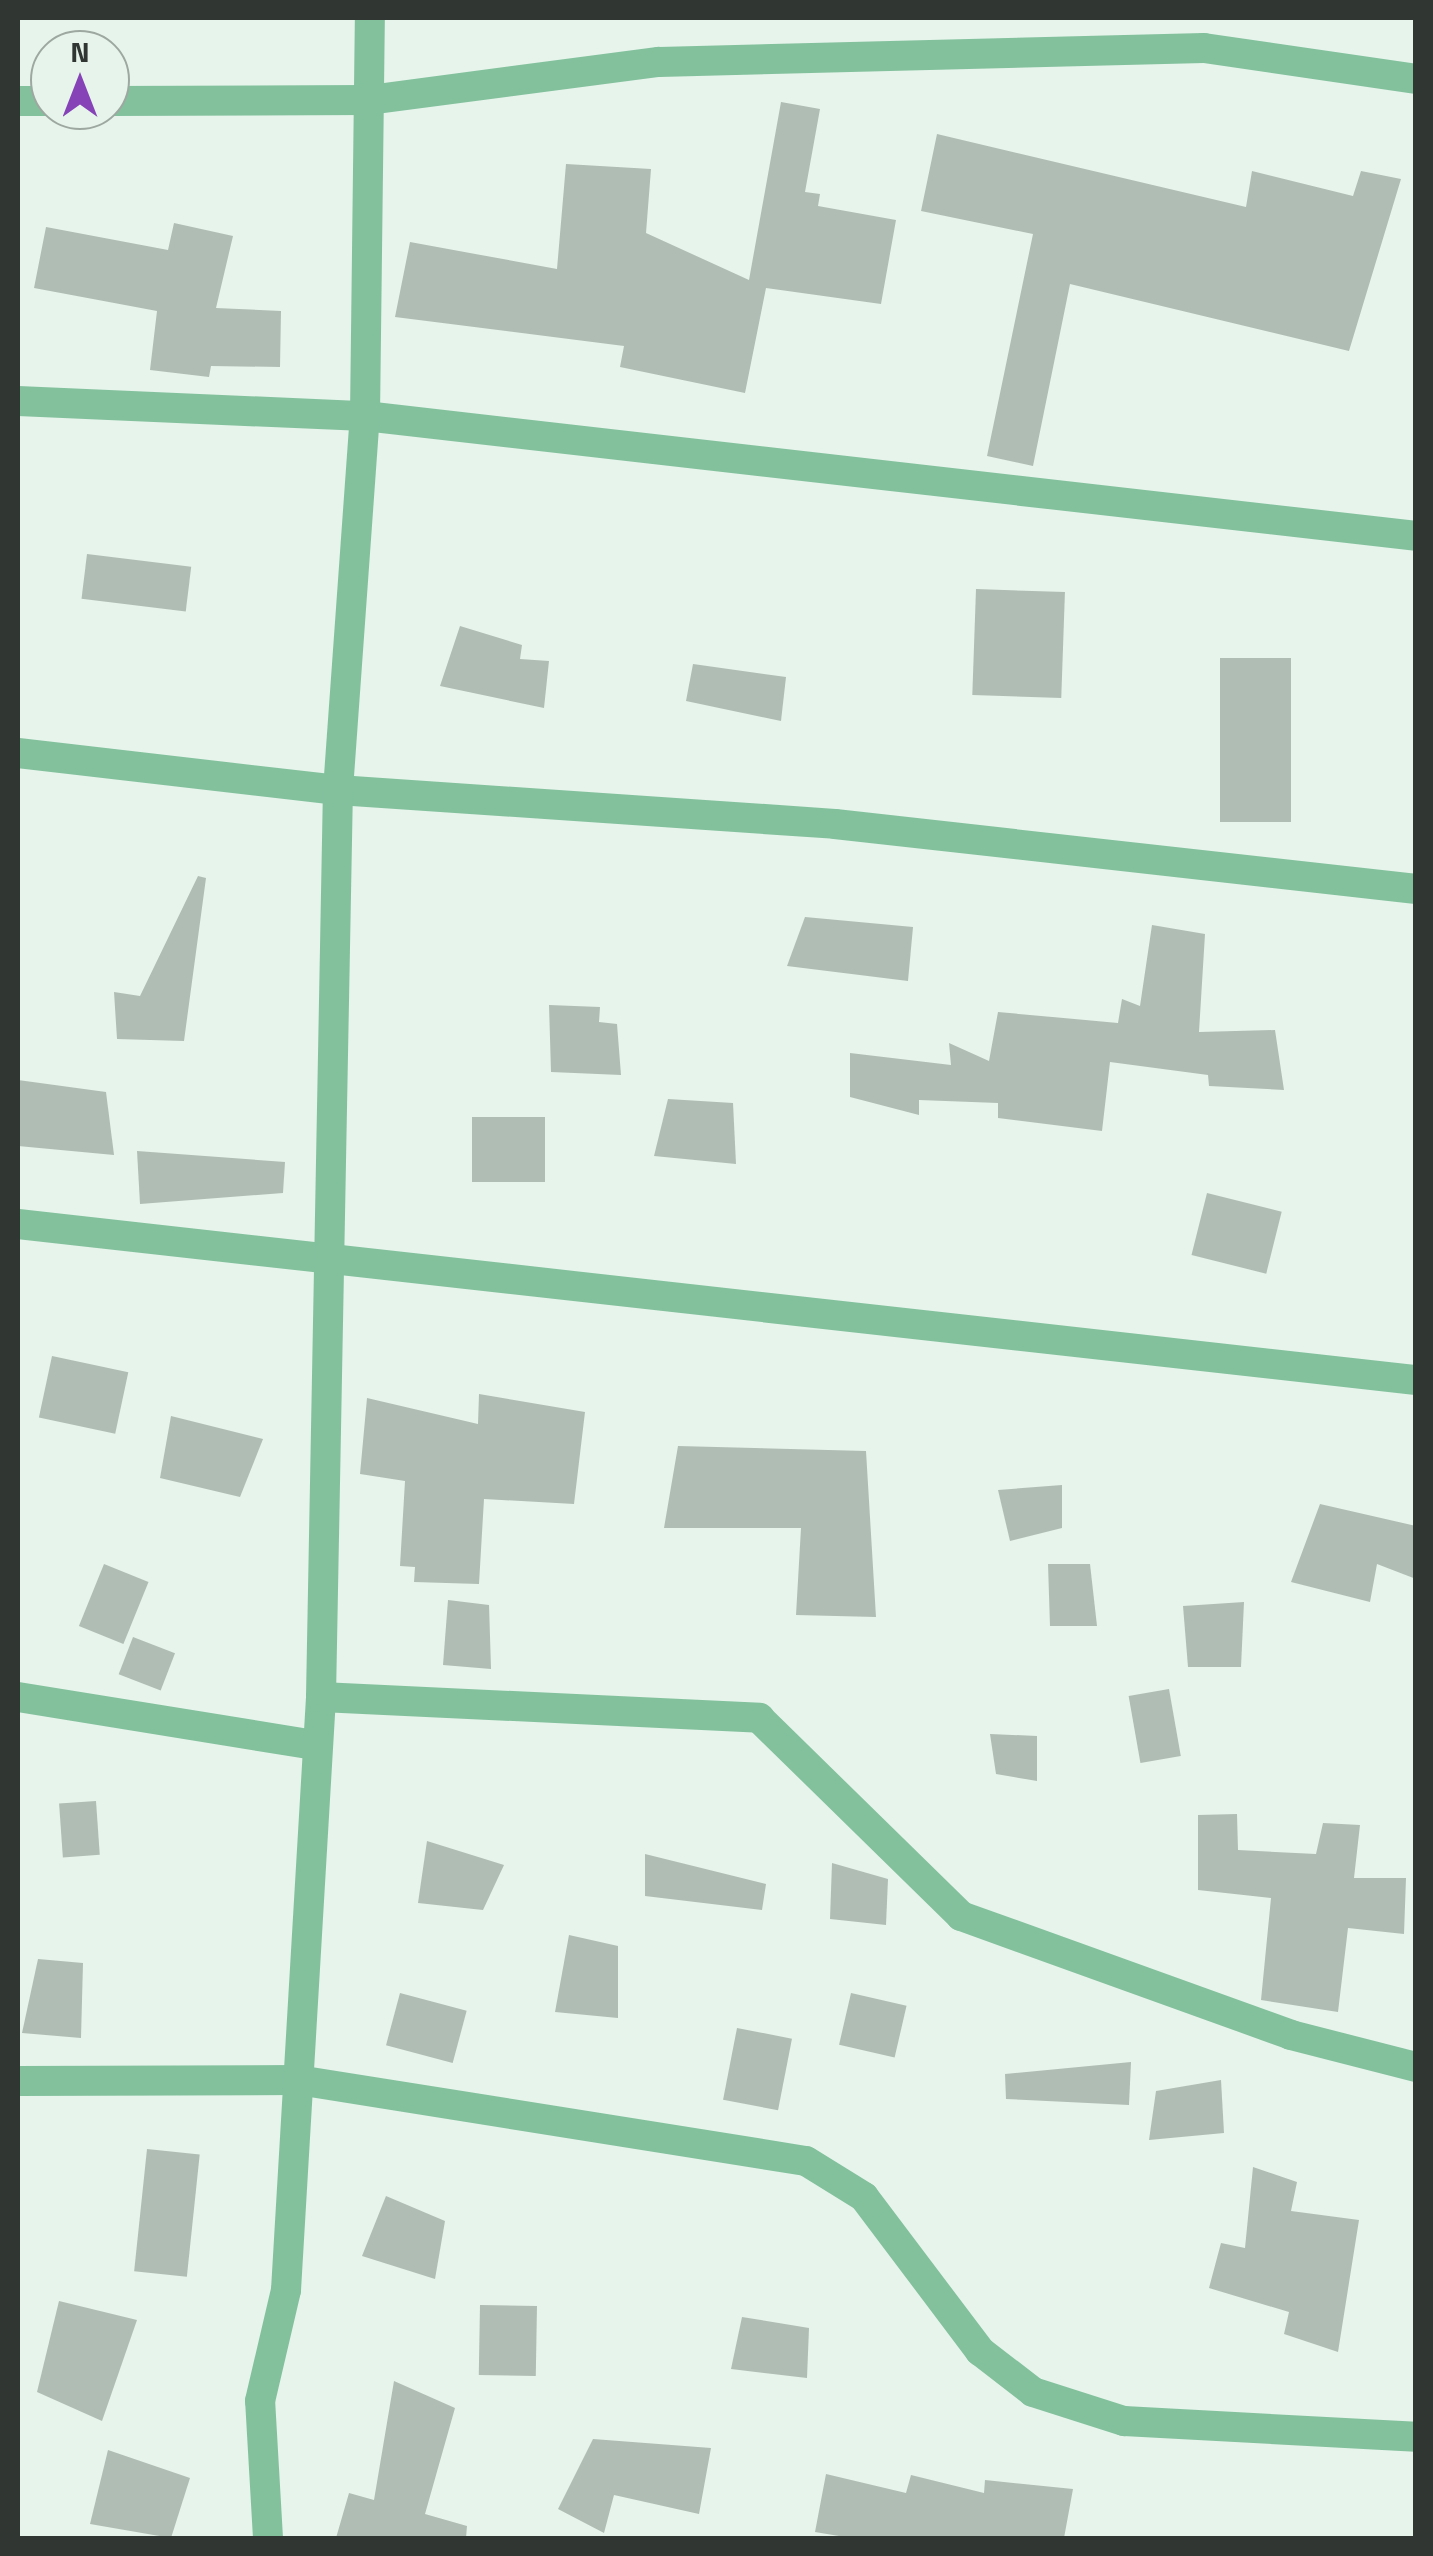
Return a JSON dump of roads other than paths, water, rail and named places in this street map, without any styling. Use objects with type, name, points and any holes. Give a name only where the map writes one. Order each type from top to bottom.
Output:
[{"type":"street","points":[[268,2538],[260,2401],[286,2290],[321,1697],[338,790],[365,416],[370,18]]},
{"type":"street","points":[[130,101],[369,100],[660,62],[1204,48],[1416,79]]},
{"type":"street","points":[[18,401],[365,416],[1416,536]]},
{"type":"street","points":[[18,753],[338,790],[836,824],[1416,889]]},
{"type":"street","points":[[18,1224],[328,1254],[1416,1380]]},
{"type":"street","points":[[321,1697],[759,1718],[961,1916],[1291,2035],[1416,2067]]},
{"type":"street","points":[[18,1698],[316,1746]]},
{"type":"street","points":[[18,2081],[298,2080],[806,2161],[864,2197],[980,2351],[1032,2392],[1124,2421],[1416,2437]]}]
